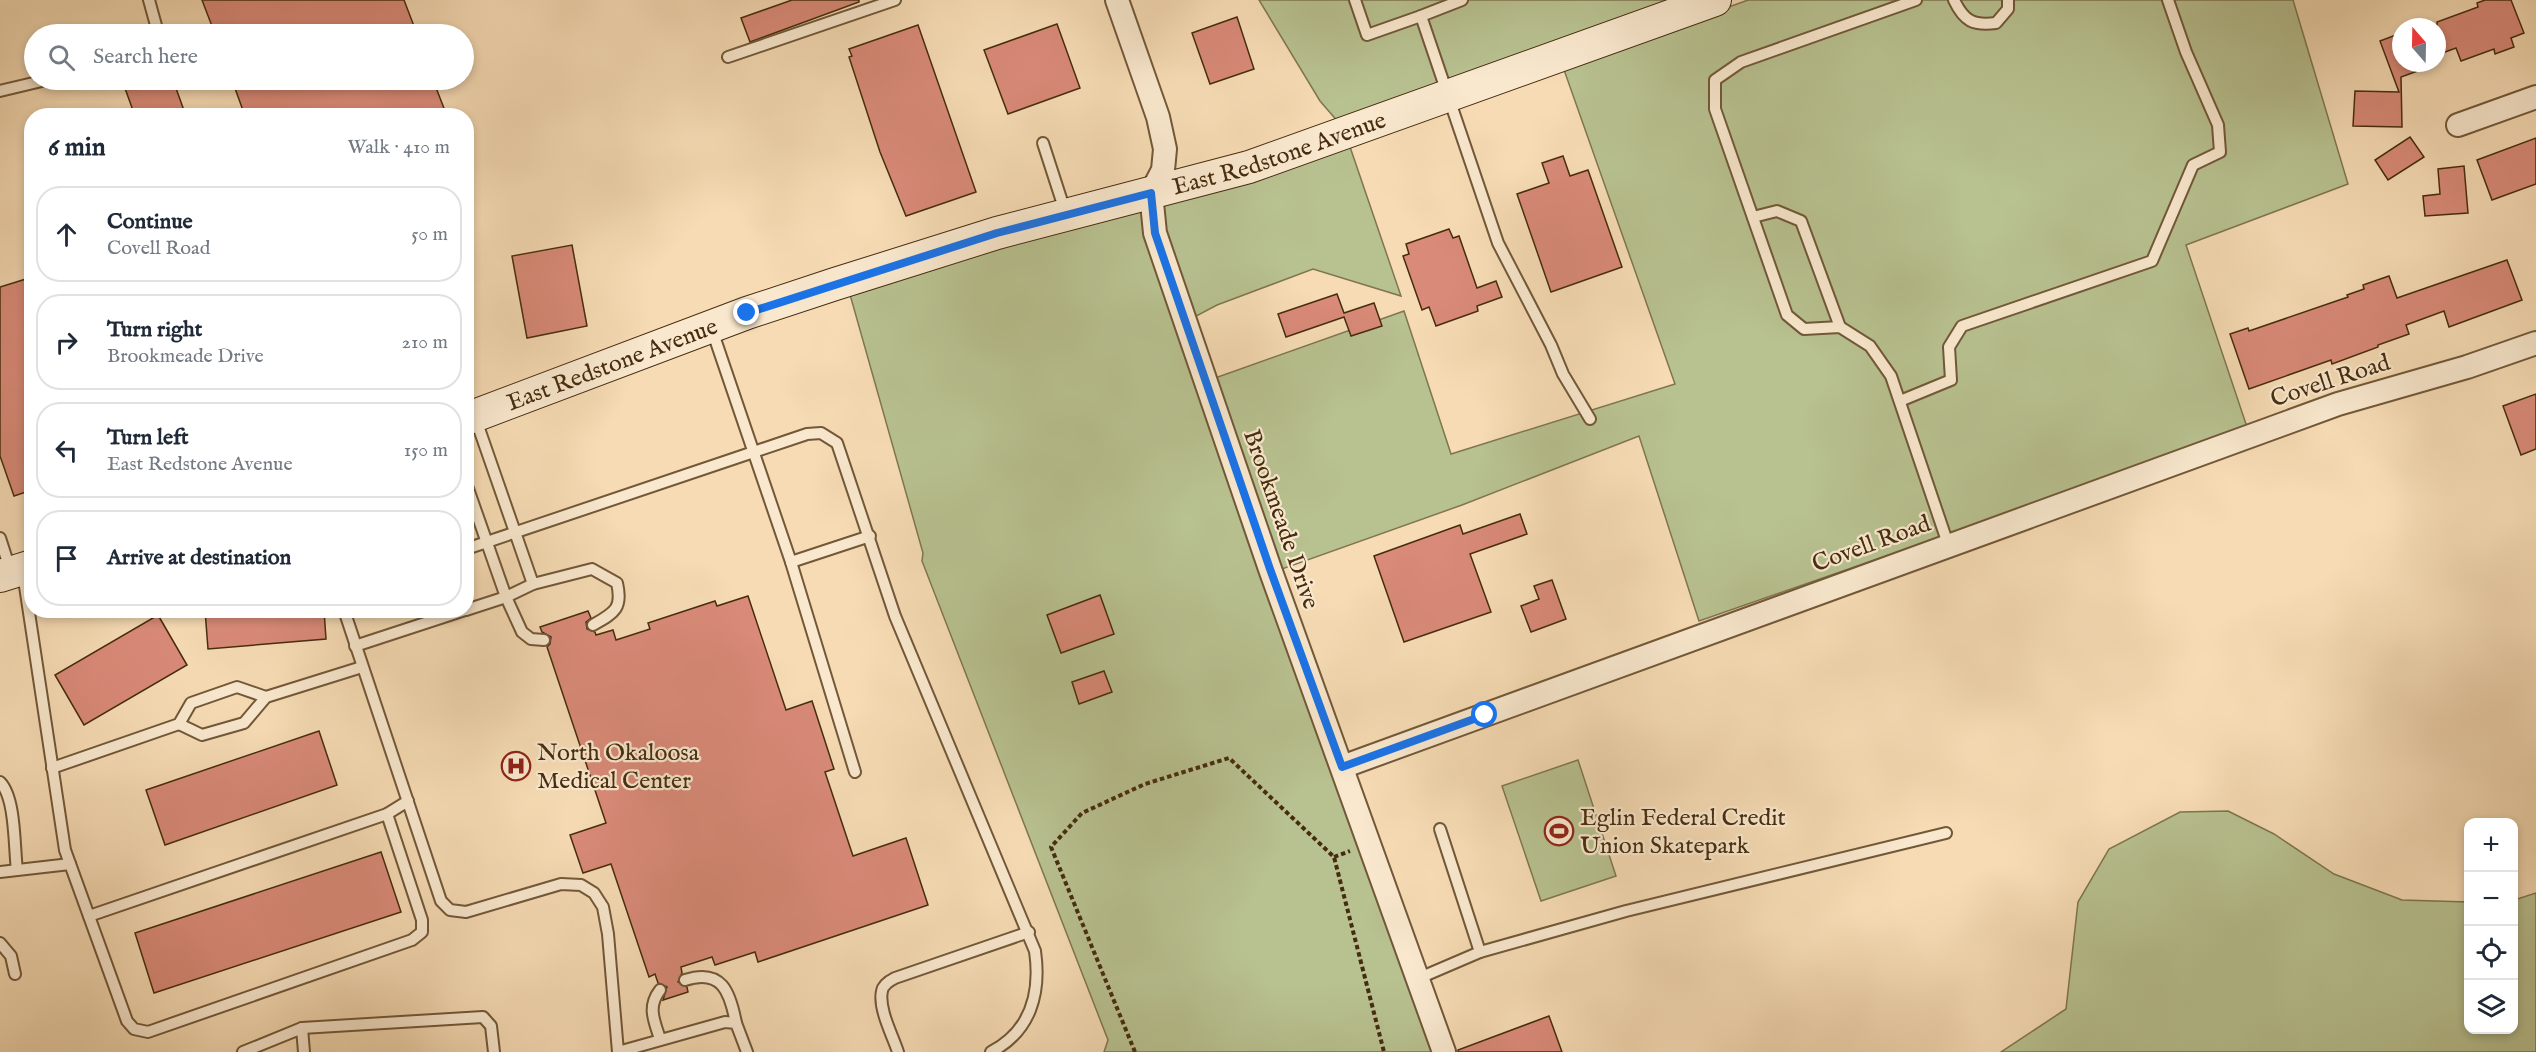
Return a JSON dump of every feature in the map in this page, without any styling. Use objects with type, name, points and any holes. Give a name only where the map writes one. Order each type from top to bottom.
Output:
[{"type":"street","points":[[1117,0],[1158,117],[1165,149],[1163,170],[1151,193]]},
{"type":"street","name":"East Redstone Avenue","points":[[474,417],[711,327],[871,272],[1066,214],[1249,167],[1715,0]]},
{"type":"street","points":[[2458,125],[2536,97]]},
{"type":"street","name":"Brookmeade Drive","points":[[1151,193],[1155,233],[1270,569],[1444,1052]]},
{"type":"street","name":"Covell Road","points":[[1342,767],[1948,544],[2338,404],[2467,367],[2536,343]]},
{"type":"lane","points":[[148,0],[155,24]]},
{"type":"lane","points":[[728,57],[895,0]]},
{"type":"lane","points":[[1355,0],[1367,35],[1462,0]]},
{"type":"lane","points":[[1916,0],[1741,63],[1715,80],[1715,109],[1787,315],[1804,329],[1840,327],[1870,346],[1891,376],[1948,544]]},
{"type":"lane","points":[[1954,0],[1964,18],[1978,25],[1996,23],[2008,9],[2008,0]]},
{"type":"lane","points":[[1900,401],[1951,380],[1949,347],[1962,326],[2152,261],[2193,165],[2220,152],[2218,125],[2186,52],[2168,0]]},
{"type":"lane","points":[[1421,16],[1497,243],[1551,345],[1563,374],[1590,419]]},
{"type":"lane","points":[[0,91],[24,85]]},
{"type":"lane","points":[[1043,142],[1066,214]]},
{"type":"lane","points":[[1753,217],[1777,211],[1801,221],[1840,327]]},
{"type":"lane","points":[[711,327],[791,562],[855,772]]},
{"type":"lane","points":[[474,426],[533,584]]},
{"type":"lane","points":[[474,547],[807,434],[821,433],[837,443],[895,616],[959,774],[1029,932],[1038,969],[1037,990],[1018,1034],[992,1052]]},
{"type":"lane","points":[[474,504],[506,597],[522,632],[531,639],[544,640]]},
{"type":"lane","points":[[791,562],[870,536]]},
{"type":"lane","points":[[0,538],[24,593]]},
{"type":"lane","points":[[474,607],[506,597],[533,584],[592,569],[617,583],[621,598],[614,612],[593,625]]},
{"type":"lane","points":[[31,618],[65,850],[127,1021],[134,1029],[148,1032],[412,940],[422,932],[423,920],[387,814]]},
{"type":"lane","points":[[346,618],[441,901],[450,910],[466,912],[561,884],[581,885],[594,894],[603,907],[608,934],[618,1052],[725,1022],[736,1023]]},
{"type":"lane","points":[[355,646],[441,618]]},
{"type":"lane","points":[[178,724],[201,735],[244,723],[266,697],[362,667]]},
{"type":"lane","points":[[52,768],[178,724],[191,703],[237,687],[266,697]]},
{"type":"lane","points":[[0,782],[6,788],[10,807],[16,870]]},
{"type":"lane","points":[[89,916],[387,814],[408,801]]},
{"type":"lane","points":[[1440,829],[1480,952]]},
{"type":"lane","points":[[1417,979],[1480,952],[1626,911],[1946,833]]},
{"type":"lane","points":[[0,872],[70,864]]},
{"type":"lane","points":[[898,1052],[882,1003],[882,991],[886,984],[895,978],[1029,932]]},
{"type":"lane","points":[[0,944],[11,956],[15,974]]},
{"type":"lane","points":[[685,980],[699,975],[725,987],[731,998],[736,1023],[747,1052]]},
{"type":"lane","points":[[660,990],[652,999],[651,1011],[660,1039]]},
{"type":"lane","points":[[243,1052],[302,1028],[483,1017],[491,1026],[494,1052]]},
{"type":"lane","points":[[302,1028],[304,1052]]},
{"type":"path","points":[[1135,1052],[1051,847],[1082,813],[1145,783],[1229,758],[1334,857],[1384,1052]]},
{"type":"green space","points":[[1259,0],[1682,0],[1340,124],[1320,101]]},
{"type":"green space","points":[[1748,0],[2293,0],[2348,184],[2186,245],[2248,430],[1699,621],[1639,436],[1462,505],[1268,574],[1433,1052],[1104,1052],[1108,1040],[922,561],[923,553],[849,291],[1349,144],[1401,296],[1313,269],[1217,305],[1181,324],[1201,383],[1404,311],[1451,454],[1675,384],[1563,67]]},
{"type":"green space","name":"Eglin Federal Credit Union Skatepark","points":[[1578,760],[1616,876],[1541,901],[1502,786]]},
{"type":"green space","points":[[2228,811],[2274,834],[2334,874],[2402,900],[2464,902],[2464,1034],[2518,1034],[2518,899],[2536,893],[2536,1052],[2001,1052],[2066,1009],[2078,902],[2109,849],[2180,812]]},
{"type":"building","points":[[202,0],[404,0],[413,24],[211,24]]},
{"type":"building","points":[[792,0],[859,0],[859,2],[750,42],[741,18]]},
{"type":"building","points":[[2485,0],[2511,0],[2524,33],[2511,38],[2514,47],[2495,54],[2494,49],[2461,61],[2456,48],[2446,52],[2446,19],[2478,7],[2477,3]]},
{"type":"building","points":[[1237,17],[1254,69],[1210,84],[1192,33]]},
{"type":"building","points":[[1057,24],[1080,88],[1008,114],[984,50]]},
{"type":"building","points":[[918,25],[976,192],[906,216],[880,152],[849,57],[852,56],[849,49]]},
{"type":"building","points":[[2392,36],[2392,72],[2415,72],[2401,77],[2402,127],[2353,126],[2355,91],[2399,92],[2380,41]]},
{"type":"building","points":[[126,90],[177,90],[183,108],[132,108]]},
{"type":"building","points":[[236,90],[437,90],[444,108],[242,108]]},
{"type":"building","points":[[2410,137],[2424,157],[2388,180],[2375,160]]},
{"type":"building","points":[[2536,138],[2536,184],[2492,200],[2477,160]]},
{"type":"building","points":[[1563,156],[1570,176],[1588,170],[1622,267],[1551,292],[1517,194],[1549,183],[1542,163]]},
{"type":"building","points":[[2464,166],[2468,213],[2425,216],[2423,196],[2440,194],[2438,169]]},
{"type":"building","points":[[1449,229],[1453,238],[1459,236],[1477,288],[1496,281],[1502,297],[1477,306],[1478,311],[1436,326],[1429,307],[1422,310],[1403,256],[1409,254],[1406,244]]},
{"type":"building","points":[[572,245],[587,326],[527,338],[512,256]]},
{"type":"building","points":[[2507,260],[2522,300],[2449,327],[2444,311],[2406,325],[2409,334],[2378,345],[2378,347],[2332,364],[2331,360],[2249,389],[2230,334],[2248,328],[2249,331],[2348,297],[2347,295],[2364,289],[2363,285],[2389,276],[2397,298]]},
{"type":"building","points":[[24,280],[24,493],[14,496],[0,456],[0,287]]},
{"type":"building","points":[[1337,294],[1344,313],[1374,303],[1382,326],[1351,336],[1344,317],[1286,337],[1278,314]]},
{"type":"building","points":[[2536,394],[2536,449],[2521,455],[2503,406]]},
{"type":"building","points":[[1520,514],[1527,534],[1470,554],[1491,612],[1404,642],[1374,556],[1460,525],[1463,534]]},
{"type":"building","points":[[1552,580],[1566,619],[1531,632],[1521,606],[1539,599],[1534,586]]},
{"type":"building","points":[[1100,595],[1114,634],[1061,653],[1047,615]]},
{"type":"building","points":[[748,596],[786,710],[812,701],[834,769],[825,772],[853,856],[906,838],[928,905],[758,962],[755,952],[715,965],[712,957],[681,967],[682,973],[678,982],[687,987],[688,992],[663,1000],[667,987],[658,983],[655,974],[649,977],[611,864],[583,873],[570,835],[606,823],[547,647],[551,637],[542,632],[540,627],[588,611],[591,618],[586,622],[587,629],[595,632],[596,635],[613,630],[616,640],[650,629],[648,623],[715,601],[717,606]]},
{"type":"building","points":[[153,618],[160,618],[187,665],[84,725],[55,675]]},
{"type":"building","points":[[206,618],[325,618],[326,639],[208,649]]},
{"type":"building","points":[[1104,671],[1112,692],[1079,704],[1072,682]]},
{"type":"building","points":[[319,731],[337,785],[165,845],[146,790]]},
{"type":"building","points":[[381,852],[401,912],[154,993],[135,933]]},
{"type":"building","points":[[1549,1016],[1562,1052],[1458,1052],[1458,1050]]},
{"type":"place","name":"North Okaloosa Medical Center","points":[[516,766]]},
{"type":"place","name":"Eglin Federal Credit Union Skatepark","points":[[1559,831]]},
{"type":"route","points":[[747,313],[997,233],[1151,193],[1155,233],[1270,569],[1342,767],[1485,715]]}]
